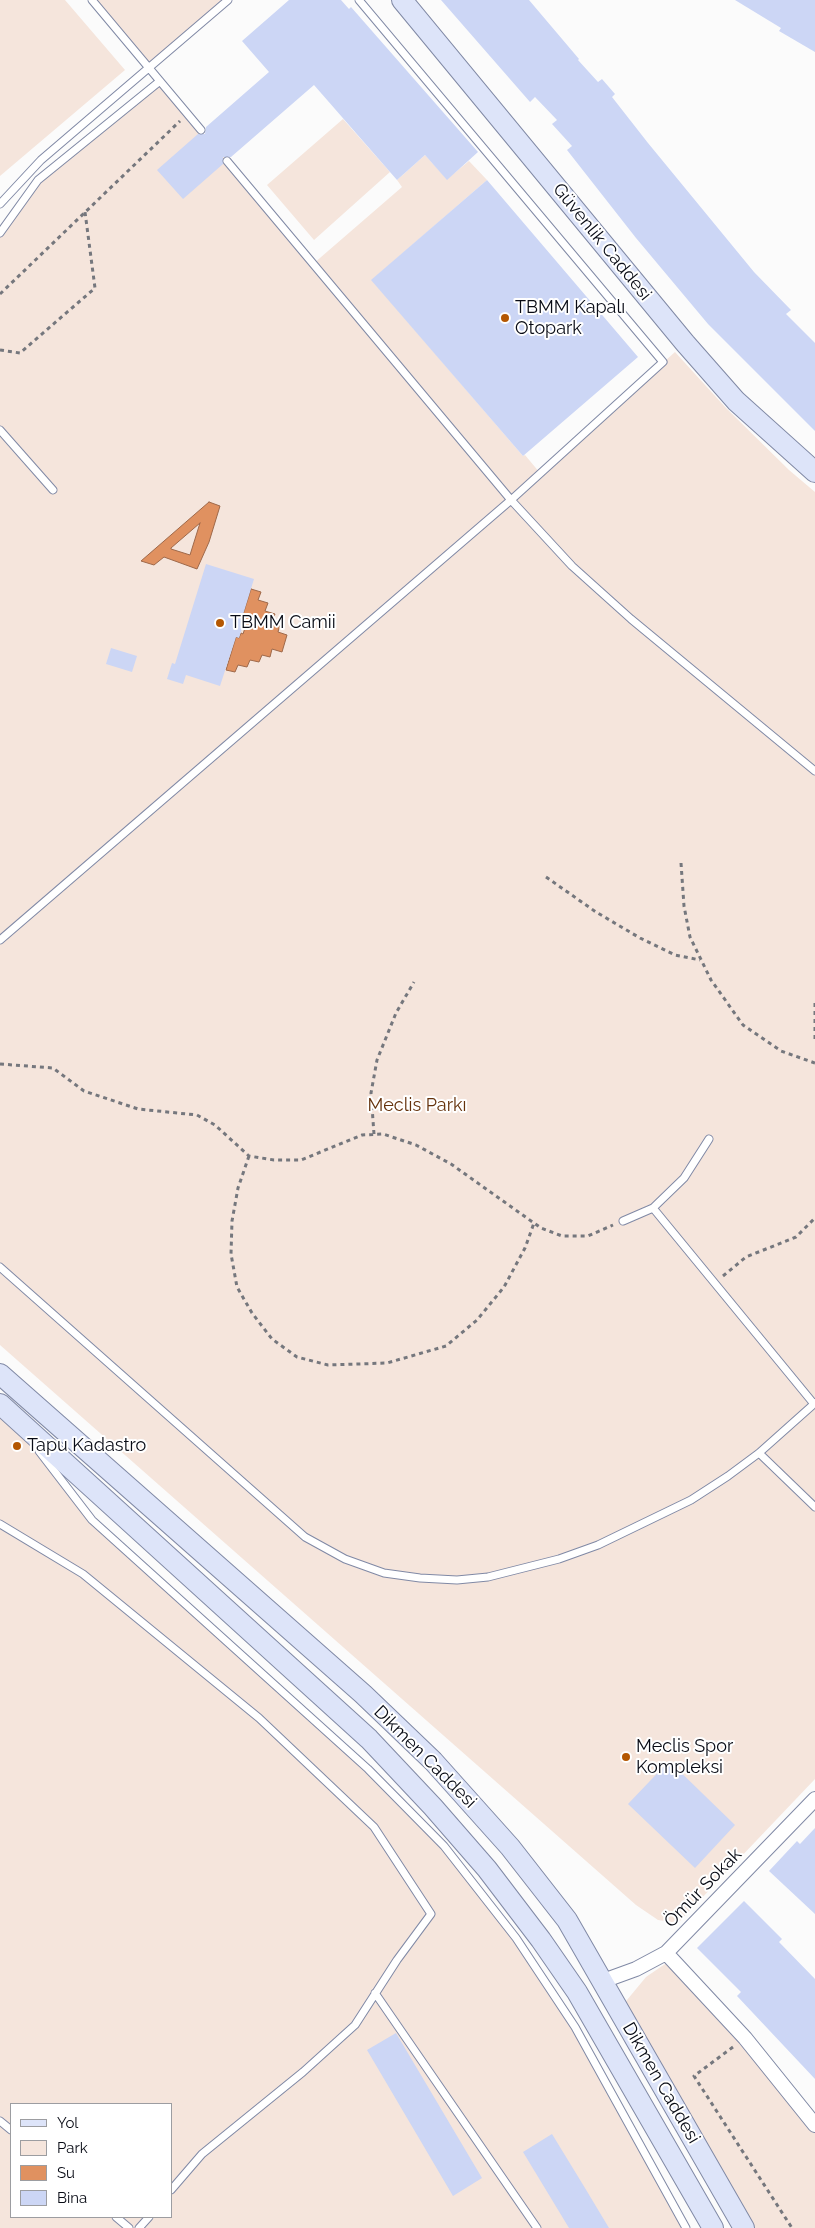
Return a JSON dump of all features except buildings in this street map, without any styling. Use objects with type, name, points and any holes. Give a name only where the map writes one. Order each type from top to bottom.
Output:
[{"type":"main road","name":"Güvenlik Caddesi","points":[[402,0],[685,343],[736,401],[815,472]]},
{"type":"main road","name":"Dikmen Caddesi","points":[[0,1374],[363,1694],[433,1761],[516,1854],[567,1920],[744,2228]]},
{"type":"main road","name":"Dikmen Caddesi","points":[[2,1409],[369,1739],[433,1806],[487,1869],[541,1940],[577,1992],[713,2228]]},
{"type":"main road","points":[[577,1992],[603,1981]]},
{"type":"street","name":"Ömür Sokak","points":[[603,1981],[636,1968],[666,1953],[815,1799]]},
{"type":"street","points":[[666,1953],[745,2038],[815,2125]]},
{"type":"lane","points":[[92,0],[201,130]]},
{"type":"lane","points":[[0,204],[41,160],[228,0]]},
{"type":"lane","points":[[0,940],[511,500],[663,362],[359,0]]},
{"type":"lane","points":[[0,233],[38,180],[160,81]]},
{"type":"lane","points":[[227,161],[511,500],[572,566],[631,619],[815,771]]},
{"type":"lane","points":[[0,430],[53,490]]},
{"type":"lane","points":[[623,1221],[653,1208],[684,1178],[709,1139]]},
{"type":"lane","points":[[0,1267],[306,1537],[345,1559],[384,1573],[420,1578],[457,1580],[503,1574],[559,1559],[598,1545],[691,1500],[759,1454],[815,1403],[653,1208]]},
{"type":"lane","points":[[2,1409],[92,1520],[368,1769],[444,1846],[516,1938],[575,2027],[686,2228]]},
{"type":"lane","points":[[759,1454],[815,1507]]},
{"type":"lane","points":[[0,1524],[83,1574],[259,1718],[374,1827],[431,1914],[396,1960],[355,2025],[303,2072],[202,2154],[172,2189]]},
{"type":"lane","points":[[375,1993],[537,2228]]},
{"type":"lane","points":[[0,2121],[10,2129]]},
{"type":"lane","points":[[117,2218],[129,2228]]},
{"type":"lane","points":[[139,2228],[148,2218]]},
{"type":"path","points":[[0,294],[188,114]]},
{"type":"path","points":[[0,350],[20,353],[95,288],[85,212]]},
{"type":"path","points":[[681,863],[684,906],[690,937],[711,980],[742,1025],[781,1050],[815,1063]]},
{"type":"path","points":[[546,877],[640,938],[675,955],[701,960]]},
{"type":"path","points":[[374,1134],[371,1092],[377,1060],[396,1013],[414,982]]},
{"type":"path","points":[[815,1003],[815,1042]]},
{"type":"path","points":[[0,1064],[53,1068],[84,1091],[138,1109],[197,1115],[215,1126],[249,1156],[274,1160],[302,1160],[362,1135],[383,1134],[416,1145],[451,1164],[534,1223],[562,1236],[588,1236],[623,1221]]},
{"type":"path","points":[[249,1156],[238,1188],[232,1221],[231,1254],[237,1287],[252,1313],[272,1339],[297,1357],[328,1365],[387,1363],[446,1346],[477,1320],[504,1286],[525,1248],[534,1223]]},
{"type":"path","points":[[715,1282],[746,1257],[796,1237],[815,1218]]},
{"type":"path","points":[[745,2038],[694,2076],[792,2228]]},
{"type":"green space","points":[[0,0],[65,0],[125,70],[0,176]]},
{"type":"green space","points":[[92,0],[228,0],[150,68]]},
{"type":"green space","name":"Meclis Parkı","points":[[160,81],[313,264],[402,187],[397,180],[425,155],[447,179],[469,161],[487,180],[372,280],[523,456],[525,455],[540,473],[675,352],[726,408],[789,470],[815,492],[815,1779],[678,1923],[658,1920],[636,1905],[0,1345],[0,233],[38,180]]},
{"type":"green space","points":[[343,119],[390,172],[314,240],[267,185]]},
{"type":"green space","points":[[7,1410],[92,1520],[368,1769],[444,1846],[516,1938],[575,2027],[686,2228],[0,2228],[0,1412]]},
{"type":"green space","points":[[668,1962],[740,2040],[815,2132],[815,2228],[747,2228],[622,2006],[646,1977]]},
{"type":"water","points":[[209,502],[220,506],[209,542],[197,569],[164,557],[154,565],[141,561]],"holes":[[[200,523],[190,555],[171,548]]]},
{"type":"water","points":[[251,589],[261,592],[258,600],[268,603],[265,611],[275,614],[272,621],[280,624],[278,632],[287,635],[282,652],[272,649],[270,657],[262,655],[259,662],[250,660],[247,667],[238,665],[235,672],[226,670],[236,637],[239,638],[241,633],[243,634],[245,628],[243,626],[244,622],[241,621]]},
{"type":"place","name":"TBMM Kapalı Otopark","points":[[505,318]]},
{"type":"place","name":"TBMM Camii","points":[[220,623]]},
{"type":"place","name":"Tapu Kadastro","points":[[17,1446]]},
{"type":"place","name":"Meclis Spor Kompleksi","points":[[626,1757]]}]
